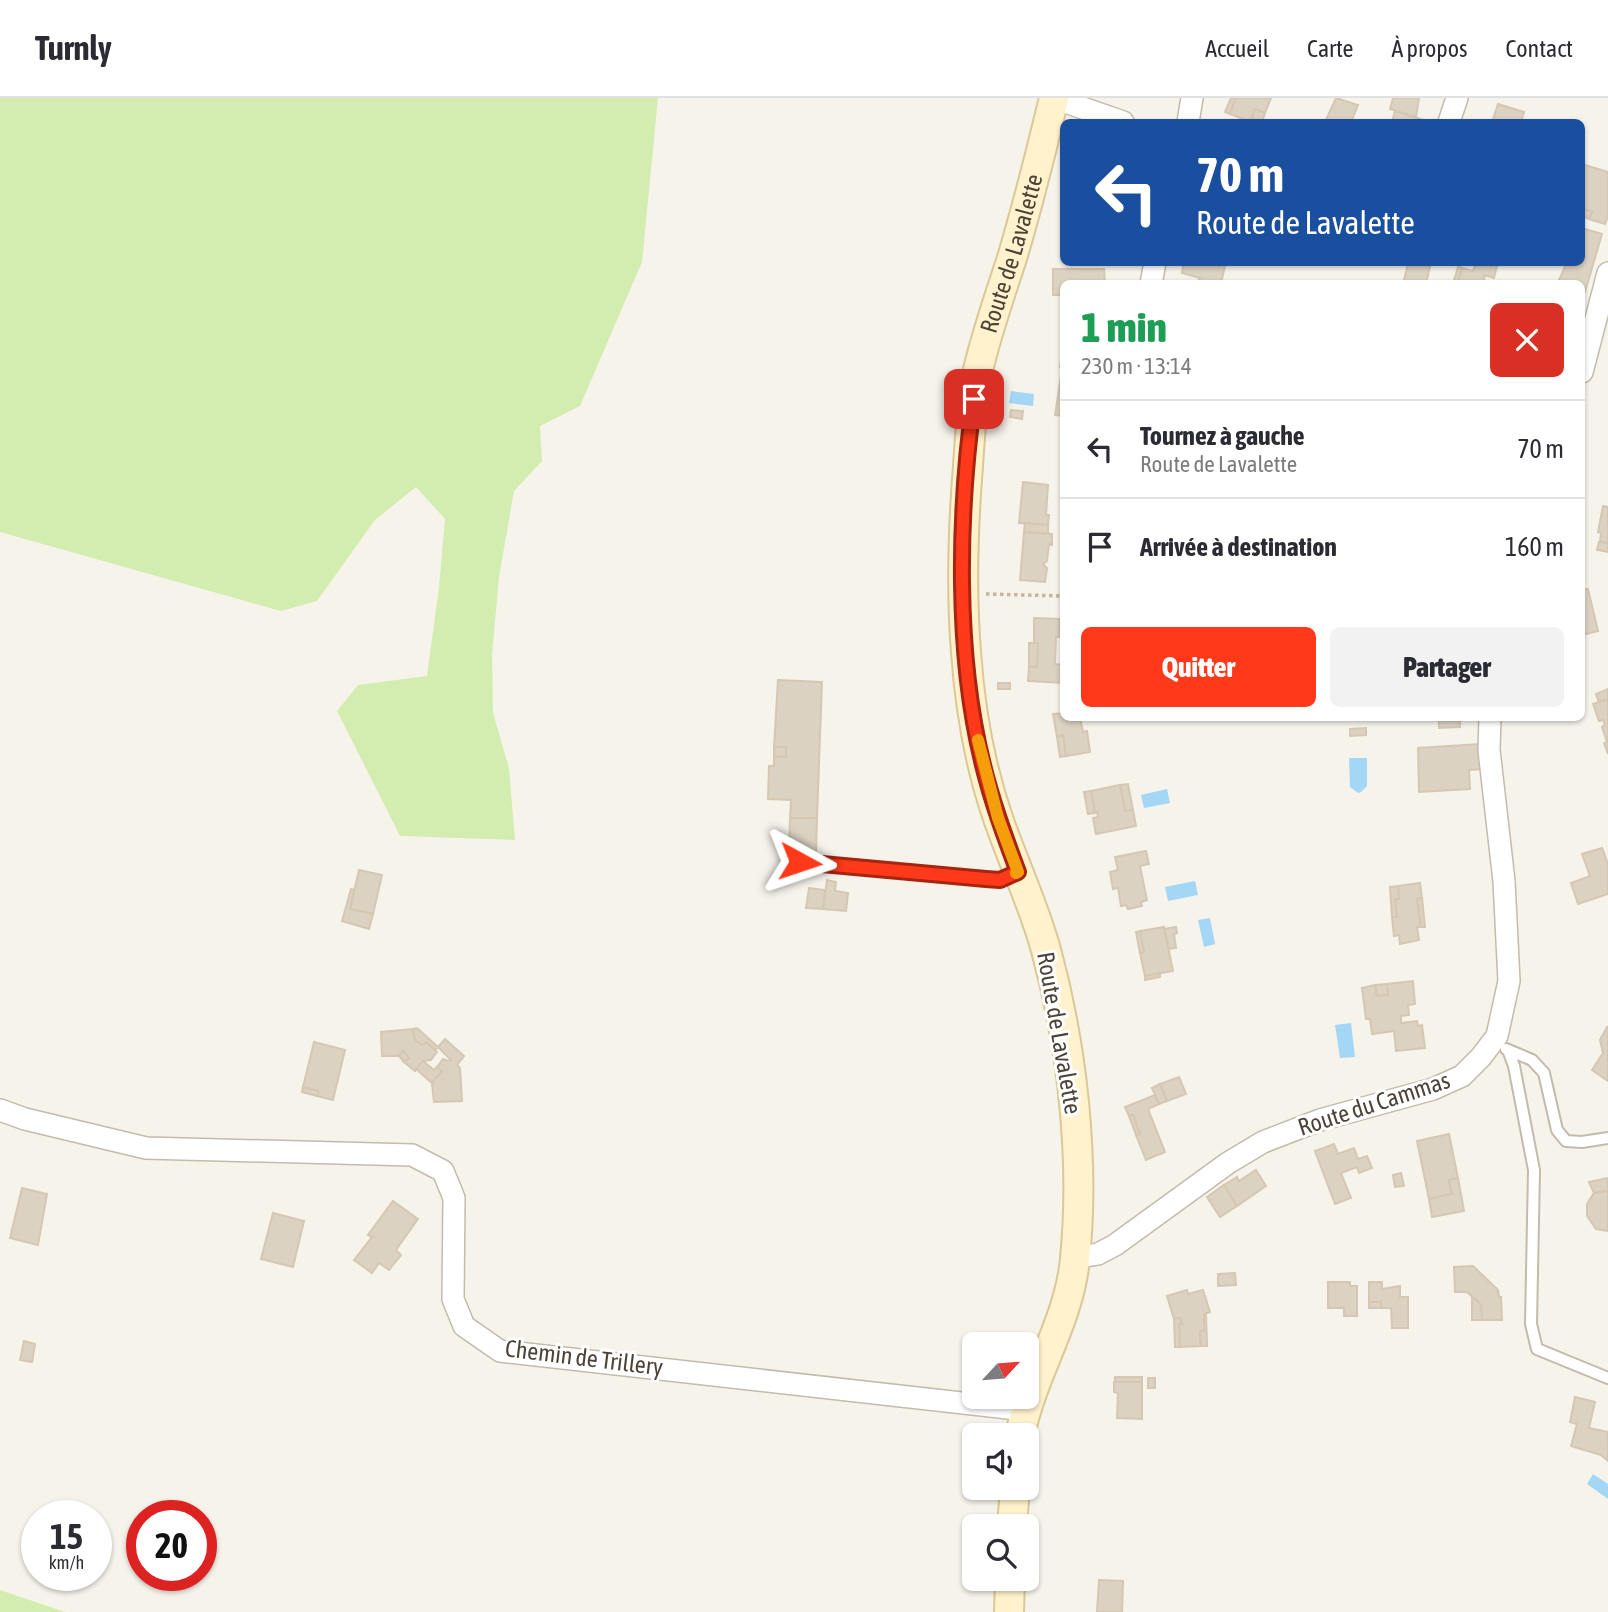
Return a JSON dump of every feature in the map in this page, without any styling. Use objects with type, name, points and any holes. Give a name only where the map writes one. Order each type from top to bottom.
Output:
[{"type":"street","points":[[1054,98],[1114,119]]},
{"type":"street","name":"Route de Lavalette","points":[[1023,1422],[1070,1290],[1075,1258],[1076,1145],[1070,1069],[1046,951],[998,818],[982,764],[972,710],[963,594],[966,491],[978,373],[990,323],[1034,182],[1054,98]]},
{"type":"street","points":[[1188,119],[1192,98]]},
{"type":"street","points":[[1451,119],[1457,98]]},
{"type":"street","points":[[1585,361],[1608,273]]},
{"type":"street","name":"Route du Cammas","points":[[1075,1258],[1098,1254],[1115,1245],[1228,1163],[1263,1142],[1320,1120],[1433,1089],[1462,1076],[1500,1047],[1496,1036],[1510,981],[1504,881],[1489,750],[1490,721]]},
{"type":"street","name":"Chemin de Trillery","points":[[0,1110],[25,1119],[146,1148],[412,1155],[443,1171],[454,1198],[453,1299],[464,1326],[499,1351],[1023,1422]]},
{"type":"street","points":[[1009,1612],[1010,1591]]},
{"type":"lane","points":[[800,862],[1000,880],[1018,872]]},
{"type":"lane","points":[[1500,1047],[1532,1060],[1544,1073],[1554,1122],[1566,1141],[1583,1142],[1608,1138]]},
{"type":"lane","points":[[1500,1047],[1514,1066],[1534,1170],[1531,1324],[1537,1349],[1608,1378]]},
{"type":"path","points":[[963,594],[1060,596]]},
{"type":"green space","points":[[0,98],[658,98],[642,262],[580,406],[540,426],[542,461],[514,491],[499,577],[492,655],[493,713],[509,768],[515,840],[400,836],[337,711],[358,685],[427,676],[445,519],[416,487],[375,520],[317,601],[281,611],[0,532]]},
{"type":"green space","points":[[0,1590],[65,1612],[0,1612]]},
{"type":"water","points":[[1011,391],[1034,394],[1033,406],[1009,403]]},
{"type":"water","points":[[1349,758],[1367,758],[1367,786],[1358,793],[1350,787]]},
{"type":"water","points":[[1167,789],[1170,803],[1144,808],[1141,795]]},
{"type":"water","points":[[1195,881],[1198,895],[1168,901],[1165,887]]},
{"type":"water","points":[[1210,918],[1215,944],[1204,947],[1198,920]]},
{"type":"water","points":[[1351,1023],[1355,1057],[1340,1058],[1335,1025]]},
{"type":"water","points":[[1593,1474],[1608,1484],[1608,1499],[1587,1484]]},
{"type":"building","points":[[1231,98],[1236,98],[1230,114],[1225,112]]},
{"type":"building","points":[[1236,98],[1271,98],[1265,113],[1255,109],[1251,119],[1230,114]]},
{"type":"building","points":[[1336,98],[1358,105],[1352,119],[1326,119]]},
{"type":"building","points":[[1393,98],[1419,98],[1416,117],[1390,109]]},
{"type":"building","points":[[1498,104],[1524,112],[1522,119],[1493,119]]},
{"type":"building","points":[[1255,109],[1265,113],[1263,119],[1251,119]]},
{"type":"building","points":[[1395,111],[1421,119],[1393,119]]},
{"type":"building","points":[[1585,165],[1608,172],[1608,216],[1605,224],[1589,219],[1592,211],[1585,210]]},
{"type":"building","points":[[1585,210],[1592,211],[1589,219],[1585,217]]},
{"type":"building","points":[[1585,229],[1602,234],[1585,292],[1585,280],[1559,280],[1565,266],[1585,266]]},
{"type":"building","points":[[1183,266],[1225,266],[1222,280],[1199,280],[1200,278],[1182,273]]},
{"type":"building","points":[[1408,266],[1430,266],[1427,280],[1404,280]]},
{"type":"building","points":[[1475,266],[1497,266],[1494,278],[1485,275],[1484,280],[1458,280],[1462,268],[1473,271]]},
{"type":"building","points":[[1458,267],[1462,268],[1458,280],[1454,280]]},
{"type":"building","points":[[1053,269],[1104,269],[1105,280],[1060,280],[1060,295],[1053,295]]},
{"type":"building","points":[[1060,382],[1060,416],[1055,415]]},
{"type":"building","points":[[1011,410],[1023,411],[1022,419],[1010,417]]},
{"type":"building","points":[[1023,482],[1048,485],[1048,525],[1019,523]]},
{"type":"building","points":[[1603,506],[1608,507],[1608,543],[1600,542],[1601,533],[1598,532]]},
{"type":"building","points":[[1025,523],[1048,525],[1048,534],[1024,532]]},
{"type":"building","points":[[1024,532],[1052,534],[1052,545],[1049,544],[1047,561],[1043,564],[1047,568],[1045,582],[1020,580]]},
{"type":"building","points":[[1599,542],[1608,543],[1608,552],[1597,550]]},
{"type":"building","points":[[1588,589],[1598,631],[1585,634],[1585,590]]},
{"type":"building","points":[[1034,618],[1060,619],[1055,664],[1060,665],[1060,683],[1028,681],[1029,666],[1037,667],[1038,643],[1034,643]]},
{"type":"building","points":[[1029,643],[1038,643],[1037,667],[1029,666]]},
{"type":"building","points":[[778,680],[822,682],[817,818],[790,818],[791,800],[768,799],[769,766],[774,766],[774,756],[786,757],[786,747],[774,747]]},
{"type":"building","points":[[998,683],[1010,683],[1010,689],[998,689]]},
{"type":"building","points":[[1608,689],[1608,699],[1599,702],[1596,694]]},
{"type":"building","points":[[1608,699],[1608,754],[1602,727],[1605,725],[1603,720],[1599,721],[1593,704]]},
{"type":"building","points":[[1060,713],[1060,721],[1081,721],[1083,732],[1087,731],[1090,752],[1066,756],[1063,735],[1057,737],[1053,714]]},
{"type":"building","points":[[1439,721],[1460,721],[1460,727],[1439,728]]},
{"type":"building","points":[[1366,728],[1366,735],[1350,736],[1350,729]]},
{"type":"building","points":[[1063,735],[1066,756],[1060,757],[1057,737]]},
{"type":"building","points":[[1480,744],[1482,769],[1469,770],[1470,789],[1419,792],[1418,748]]},
{"type":"building","points":[[774,747],[786,747],[786,757],[774,756]]},
{"type":"building","points":[[1128,784],[1133,810],[1125,811],[1120,785]]},
{"type":"building","points":[[1120,785],[1125,811],[1133,810],[1136,826],[1096,834],[1093,818],[1098,817],[1091,791]]},
{"type":"building","points":[[1091,791],[1095,813],[1088,814],[1084,792]]},
{"type":"building","points":[[790,818],[817,818],[816,852],[789,850]]},
{"type":"building","points":[[1602,848],[1608,864],[1608,894],[1578,904],[1571,883],[1590,876],[1582,854]]},
{"type":"building","points":[[1146,851],[1149,864],[1140,866],[1147,900],[1141,902],[1142,906],[1128,909],[1126,905],[1121,906],[1118,888],[1113,889],[1110,872],[1118,870],[1115,857]]},
{"type":"building","points":[[359,870],[382,875],[373,914],[350,909]]},
{"type":"building","points":[[827,880],[836,882],[835,891],[848,893],[846,911],[823,909]]},
{"type":"building","points":[[1420,883],[1422,898],[1417,898],[1421,927],[1417,927],[1419,940],[1400,944],[1399,935],[1394,936],[1392,917],[1397,917],[1395,899],[1399,899],[1398,886]]},
{"type":"building","points":[[1398,886],[1399,899],[1395,899],[1397,917],[1392,917],[1390,887]]},
{"type":"building","points":[[809,888],[825,890],[823,909],[806,908]]},
{"type":"building","points":[[351,889],[354,890],[350,909],[373,914],[369,929],[342,921]]},
{"type":"building","points":[[1417,898],[1422,898],[1425,927],[1421,927]]},
{"type":"building","points":[[1164,927],[1173,971],[1145,976],[1140,953],[1144,952],[1140,931]]},
{"type":"building","points":[[1176,927],[1176,948],[1169,949],[1164,929]]},
{"type":"building","points":[[1140,931],[1144,952],[1140,953],[1136,932]]},
{"type":"building","points":[[1160,973],[1160,977],[1145,980],[1145,976]]},
{"type":"building","points":[[1413,981],[1415,1004],[1408,1005],[1409,1015],[1401,1016],[1401,1023],[1417,1021],[1418,1026],[1422,1025],[1425,1048],[1396,1051],[1394,1031],[1372,1034],[1370,1019],[1366,1019],[1362,988],[1375,985],[1377,996],[1388,995],[1387,984]]},
{"type":"building","points":[[1387,984],[1388,995],[1377,996],[1375,985]]},
{"type":"building","points":[[1607,1027],[1608,1081],[1592,1070],[1603,1053],[1600,1040]]},
{"type":"building","points":[[417,1028],[438,1047],[435,1050],[426,1042],[422,1045],[415,1040],[413,1029]]},
{"type":"building","points":[[413,1029],[415,1040],[422,1045],[426,1042],[437,1052],[431,1060],[423,1061],[415,1071],[404,1062],[409,1058],[403,1051],[399,1056],[382,1056],[381,1032]]},
{"type":"building","points":[[445,1039],[464,1056],[457,1065],[460,1068],[462,1101],[434,1102],[432,1083],[442,1071],[437,1067],[443,1059],[451,1060],[438,1047]]},
{"type":"building","points":[[314,1042],[345,1050],[333,1100],[317,1096],[318,1091],[303,1087]]},
{"type":"building","points":[[403,1051],[409,1058],[404,1062],[399,1056]]},
{"type":"building","points":[[423,1061],[434,1070],[437,1067],[442,1071],[432,1083],[416,1069]]},
{"type":"building","points":[[1179,1077],[1186,1094],[1167,1101],[1160,1084]]},
{"type":"building","points":[[1160,1084],[1167,1101],[1159,1104],[1152,1088]]},
{"type":"building","points":[[303,1087],[318,1091],[317,1096],[302,1092]]},
{"type":"building","points":[[1155,1095],[1159,1104],[1148,1109],[1165,1152],[1146,1160],[1136,1135],[1140,1134],[1133,1115],[1129,1116],[1125,1107]]},
{"type":"building","points":[[1133,1115],[1140,1134],[1136,1135],[1129,1116]]},
{"type":"building","points":[[1449,1134],[1458,1178],[1449,1180],[1452,1194],[1429,1199],[1417,1141]]},
{"type":"building","points":[[1334,1144],[1338,1154],[1354,1148],[1358,1159],[1367,1156],[1372,1168],[1359,1173],[1357,1167],[1341,1173],[1351,1198],[1335,1204],[1315,1151]]},
{"type":"building","points":[[1256,1170],[1266,1186],[1237,1206],[1224,1185],[1237,1177],[1239,1181]]},
{"type":"building","points":[[1401,1173],[1404,1186],[1395,1187],[1393,1175]]},
{"type":"building","points":[[1458,1178],[1464,1211],[1432,1217],[1429,1199],[1452,1194],[1449,1180]]},
{"type":"building","points":[[1608,1178],[1608,1191],[1594,1193],[1589,1182]]},
{"type":"building","points":[[1224,1185],[1237,1206],[1220,1217],[1207,1197]]},
{"type":"building","points":[[22,1188],[47,1194],[38,1245],[10,1238]]},
{"type":"building","points":[[1608,1191],[1608,1231],[1596,1229],[1587,1216],[1587,1204],[1594,1193]]},
{"type":"building","points":[[393,1201],[418,1219],[396,1250],[401,1255],[389,1270],[379,1263],[372,1273],[354,1260],[372,1237],[368,1235]]},
{"type":"building","points":[[273,1213],[304,1221],[293,1267],[261,1259]]},
{"type":"building","points":[[1473,1266],[1498,1290],[1502,1320],[1482,1320],[1481,1305],[1467,1292],[1455,1292],[1454,1267]]},
{"type":"building","points":[[1235,1273],[1236,1285],[1218,1286],[1218,1274]]},
{"type":"building","points":[[1328,1282],[1350,1282],[1350,1286],[1357,1286],[1357,1316],[1344,1316],[1344,1308],[1328,1308]]},
{"type":"building","points":[[1369,1282],[1382,1282],[1382,1289],[1400,1286],[1400,1297],[1408,1297],[1408,1328],[1392,1328],[1391,1308],[1381,1308],[1381,1302],[1369,1302]]},
{"type":"building","points":[[1187,1290],[1188,1294],[1203,1290],[1210,1312],[1204,1314],[1204,1331],[1200,1331],[1201,1346],[1180,1347],[1179,1324],[1182,1324],[1180,1318],[1174,1319],[1167,1296]]},
{"type":"building","points":[[1472,1296],[1481,1305],[1482,1320],[1472,1320]]},
{"type":"building","points":[[1369,1302],[1381,1302],[1381,1308],[1369,1308]]},
{"type":"building","points":[[1206,1313],[1207,1346],[1201,1346],[1200,1331],[1204,1331]]},
{"type":"building","points":[[1180,1318],[1180,1347],[1175,1347],[1174,1319]]},
{"type":"building","points":[[24,1341],[35,1344],[32,1362],[20,1360]]},
{"type":"building","points":[[1115,1377],[1142,1377],[1142,1382],[1115,1382]]},
{"type":"building","points":[[1148,1378],[1155,1378],[1155,1388],[1148,1388]]},
{"type":"building","points":[[1114,1382],[1142,1382],[1142,1419],[1117,1418],[1118,1393],[1114,1392]]},
{"type":"building","points":[[1575,1397],[1595,1402],[1589,1428],[1608,1432],[1608,1461],[1601,1455],[1571,1446],[1577,1424],[1570,1422]]},
{"type":"building","points":[[1099,1580],[1123,1581],[1122,1612],[1097,1612]]},
{"type":"slow traffic","points":[[978,740],[982,764],[1018,872],[1016,873]]},
{"type":"route","points":[[800,862],[1000,880],[1018,872],[982,764],[972,710],[966,653],[963,594],[964,518],[974,399]]}]
